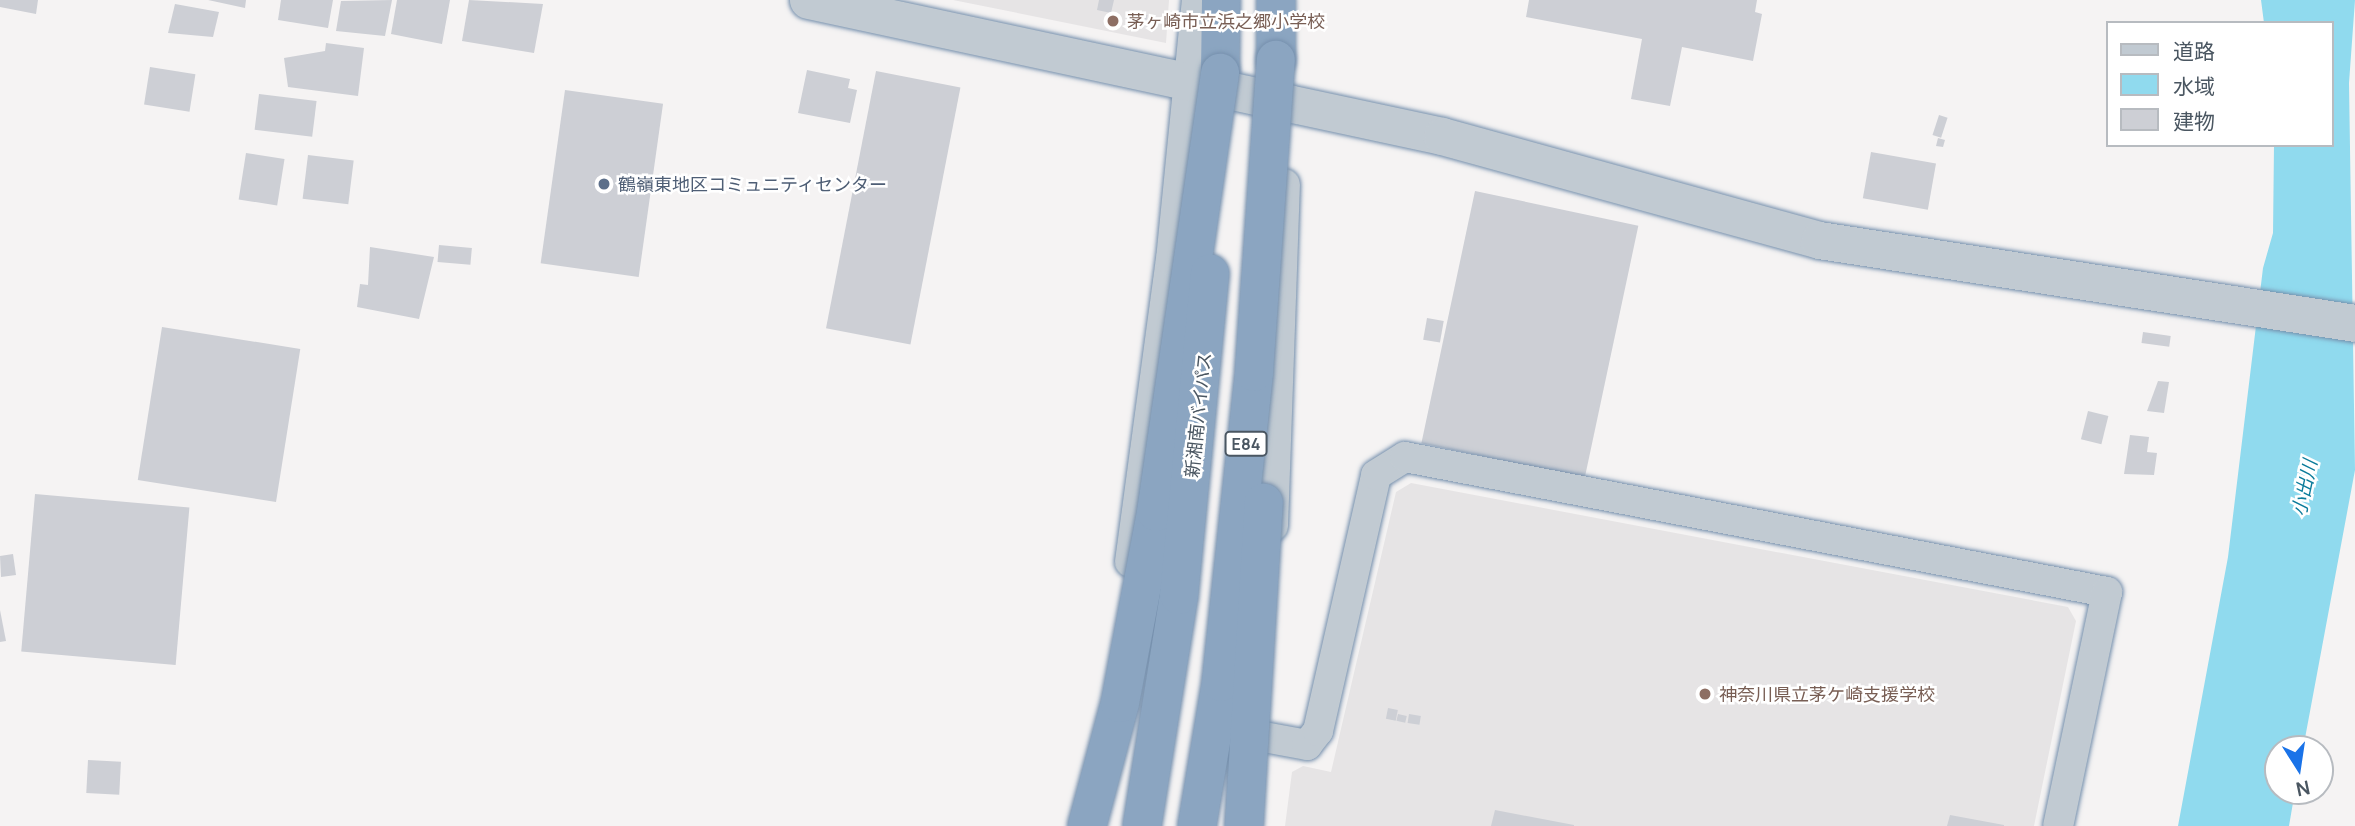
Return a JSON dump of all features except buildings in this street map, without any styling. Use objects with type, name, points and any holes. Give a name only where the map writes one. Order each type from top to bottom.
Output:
[{"type":"highway","name":"新湘南バイパス","points":[[1142,826],[1179,595],[1196,429],[1206,76],[1221,0]]},
{"type":"highway","name":"E84","points":[[1247,826],[1269,408],[1276,0]]},
{"type":"highway","name":"E84","points":[[1197,826],[1221,682],[1254,372],[1276,60]]},
{"type":"highway","points":[[1087,826],[1120,703],[1156,512],[1206,76]]},
{"type":"street","points":[[808,0],[1206,76],[1288,100],[1442,136],[1819,240],[2355,323]]},
{"type":"street","points":[[1076,826],[1126,595],[1206,76],[1197,0]]},
{"type":"street","points":[[1247,826],[1264,737],[1288,100],[1289,0]]},
{"type":"street","points":[[1264,737],[1307,745],[1318,731],[1376,475],[1405,457],[2107,592],[2058,826]]},
{"type":"shaded area","name":"茅ヶ崎市立浜之郷小学校","points":[[953,0],[1169,0],[1166,43]]},
{"type":"shaded area","name":"神奈川県立茅ケ崎支援学校","points":[[1411,483],[2068,607],[2076,621],[2034,826],[1285,826],[1292,772],[1303,766],[1331,772],[1396,492]]},
{"type":"water","name":"小出川","points":[[2261,0],[2355,0],[2349,83],[2355,470],[2306,735],[2264,735],[2264,805],[2293,805],[2289,826],[2178,826],[2228,557],[2263,268],[2273,233],[2274,147],[2334,147],[2334,21],[2264,21]]},
{"type":"place","name":"茅ヶ崎市立浜之郷小学校","points":[[1113,21]]},
{"type":"place","name":"鶴嶺東地区コミュニティセンター","points":[[604,184]]},
{"type":"place","name":"神奈川県立茅ケ崎支援学校","points":[[1705,694]]}]
